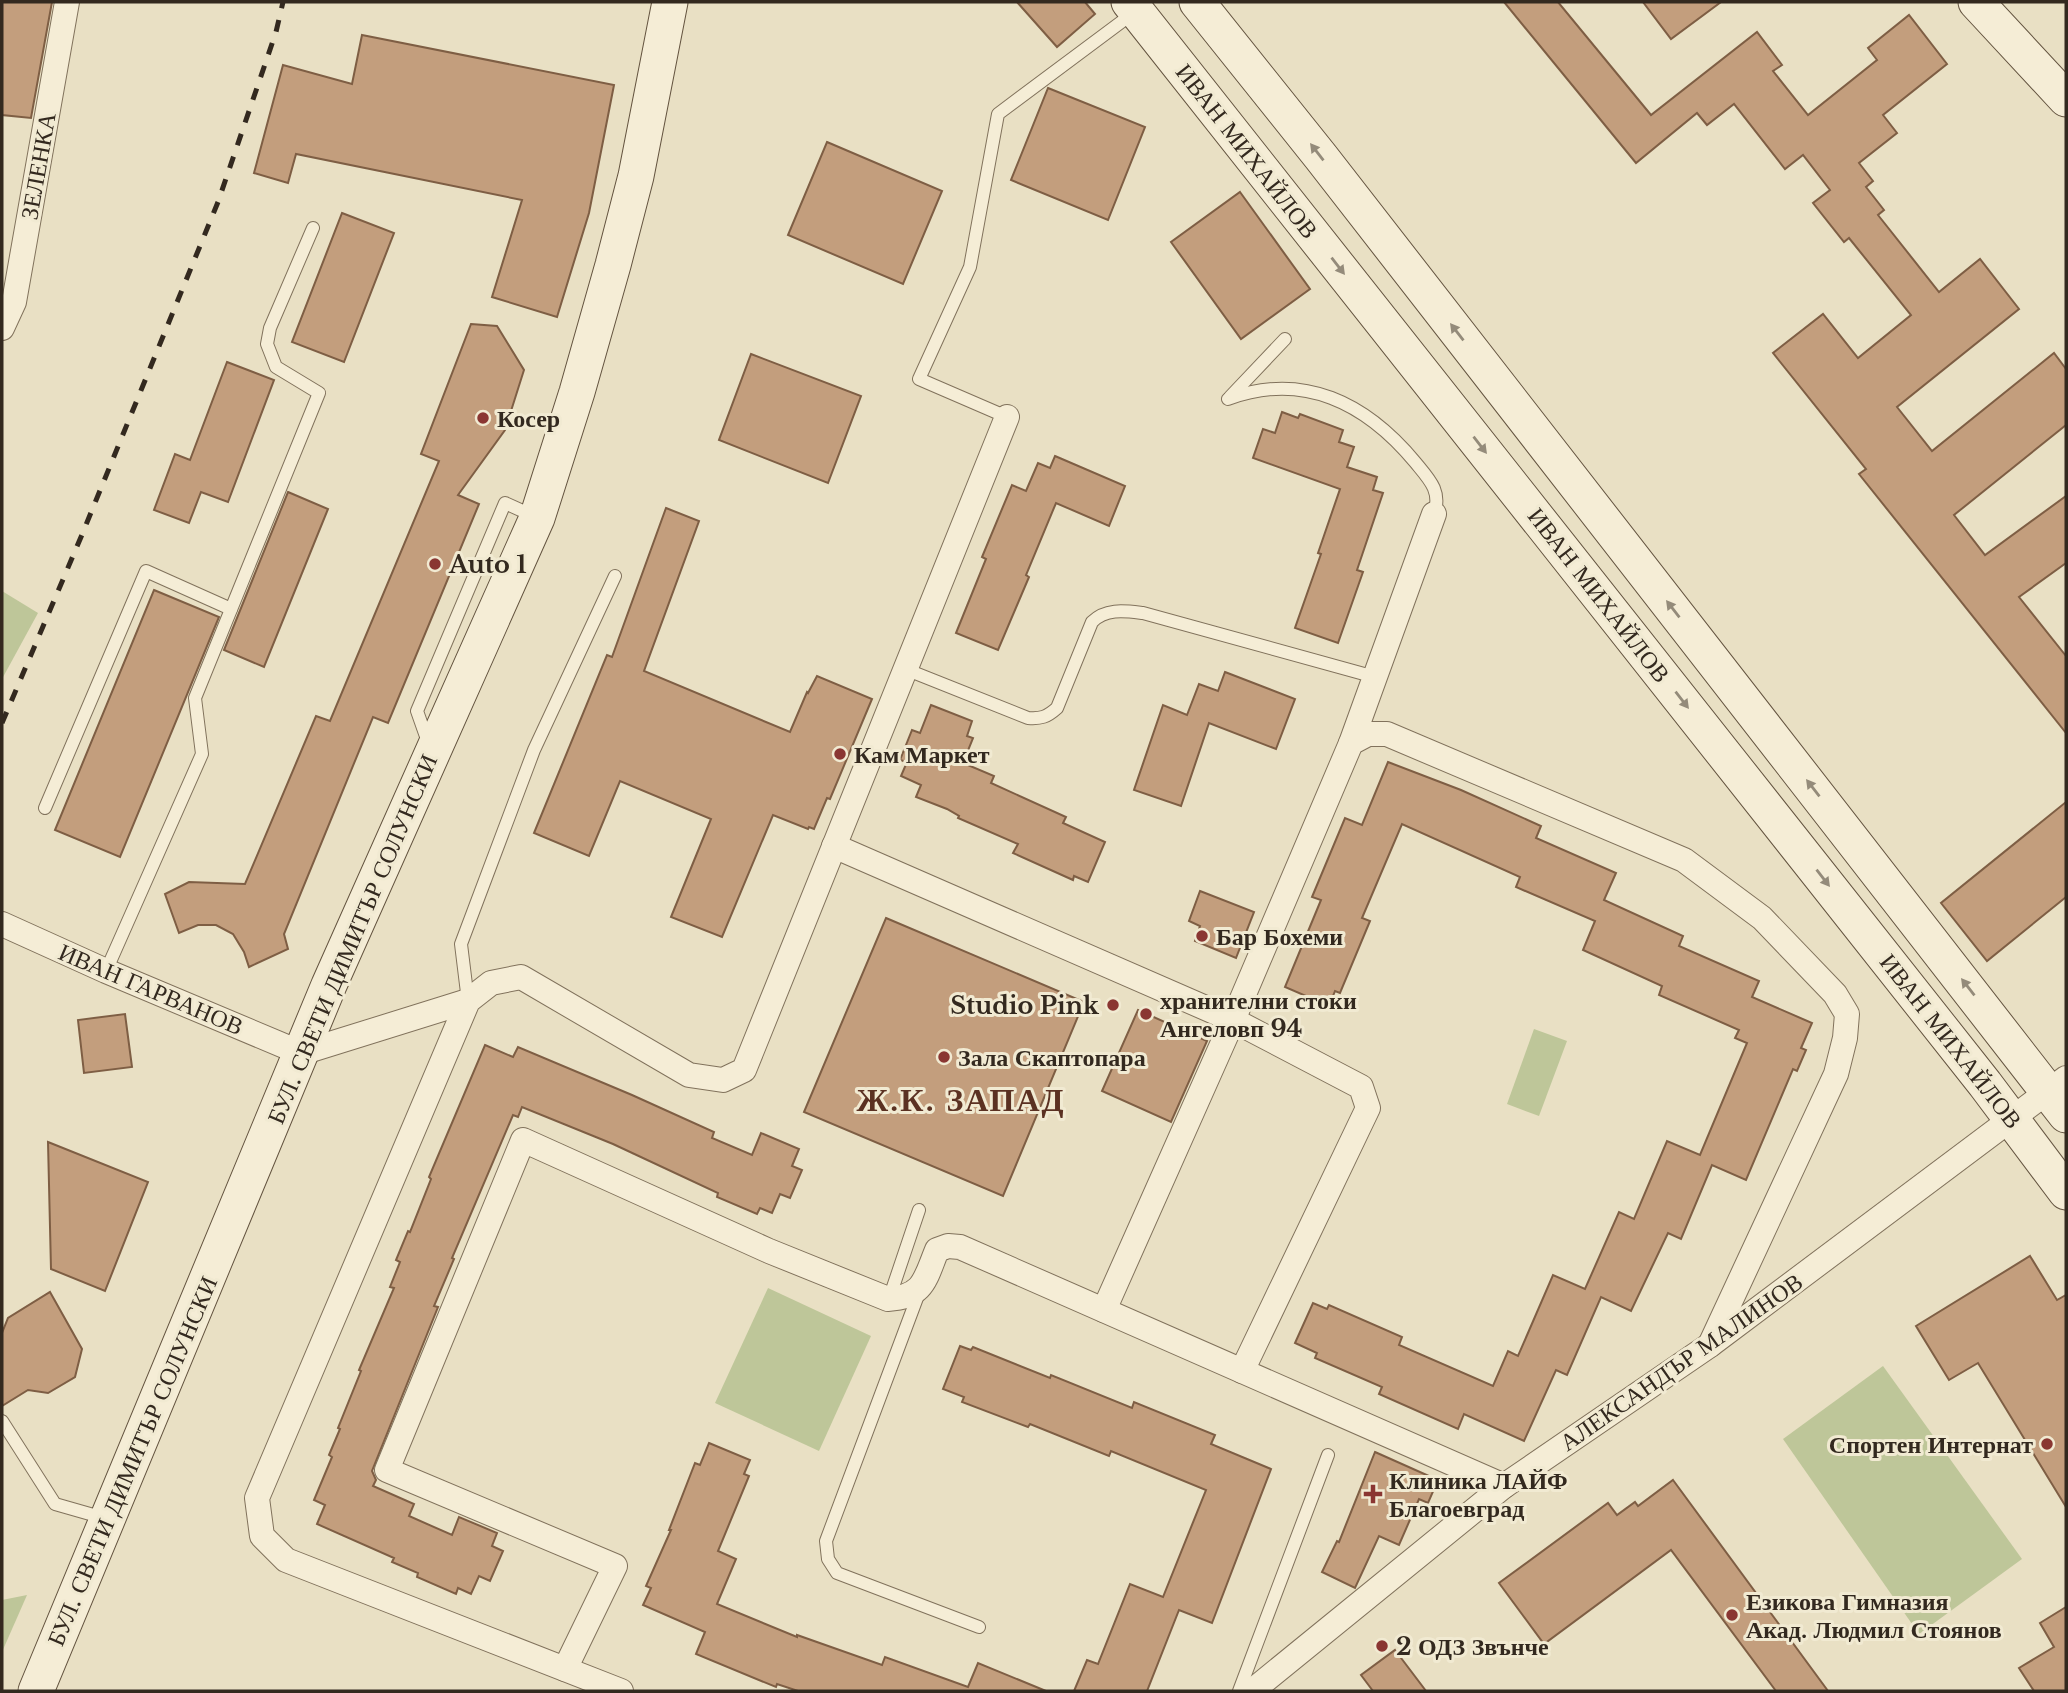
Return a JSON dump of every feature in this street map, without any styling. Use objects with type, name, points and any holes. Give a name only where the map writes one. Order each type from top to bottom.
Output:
[{"type":"street","name":"ЗЕЛЕНКА","points":[[2,328],[13,302],[67,2]]},
{"type":"street","name":"БУЛ. СВЕТИ ДИМИТЪР СОЛУНСКИ","points":[[636,176],[646,2]]},
{"type":"street","name":"БУЛ. СВЕТИ ДИМИТЪР СОЛУНСКИ","points":[[36,1691],[329,985],[537,518],[577,392],[636,176],[670,2]]},
{"type":"street","name":"ИВАН МИХАЙЛОВ","points":[[1197,2],[2060,1094]]},
{"type":"street","points":[[1976,2],[2066,99]]},
{"type":"street","name":"ИВАН МИХАЙЛОВ","points":[[1132,6],[2013,1119],[2066,1192]]},
{"type":"street","points":[[301,1053],[468,1001],[491,983],[521,977],[689,1075],[723,1080],[744,1070],[1007,417]]},
{"type":"street","points":[[1104,1310],[1233,1020],[1351,743],[1434,514]]},
{"type":"street","points":[[1351,743],[1368,734],[1387,734],[1685,860],[1762,918],[1835,994],[1847,1014],[1845,1038],[1836,1074],[1710,1345]]},
{"type":"street","points":[[834,846],[1233,1020],[1361,1087],[1368,1108],[1242,1371]]},
{"type":"street","name":"ИВАН ГАРВАНОВ","points":[[2,924],[301,1053]]},
{"type":"street","points":[[468,1001],[257,1499],[262,1536],[286,1560],[621,1691]]},
{"type":"street","name":"АЛЕКСАНДЪР МАЛИНОВ","points":[[1252,1691],[1504,1486],[1710,1345],[2013,1119],[2060,1094]]},
{"type":"street","points":[[565,1669],[615,1566],[387,1470],[523,1140],[769,1251],[888,1299],[904,1298],[920,1290],[937,1250],[948,1246],[960,1247],[1504,1486]]},
{"type":"lane","points":[[1007,417],[919,379],[970,267],[998,114],[1132,6]]},
{"type":"lane","points":[[106,971],[202,754],[195,698],[319,393],[276,367],[267,344],[270,328],[313,228]]},
{"type":"lane","points":[[1285,339],[1228,399],[1247,392],[1301,390],[1350,405],[1373,419],[1427,477],[1436,489],[1438,502],[1434,514]]},
{"type":"lane","points":[[46,808],[146,571],[231,609]]},
{"type":"lane","points":[[468,1001],[461,944],[534,750],[615,576]]},
{"type":"lane","points":[[905,669],[1028,718],[1041,719],[1057,708],[1093,622],[1107,612],[1130,611],[1375,677]]},
{"type":"lane","points":[[888,1299],[919,1210]]},
{"type":"lane","points":[[920,1290],[826,1541],[828,1559],[837,1573],[979,1627]]},
{"type":"lane","points":[[2,1420],[55,1504],[107,1519]]},
{"type":"lane","points":[[1239,1691],[1328,1455]]},
{"type":"green space","points":[[2,591],[38,613],[2,679]]},
{"type":"green space","points":[[1534,1029],[1567,1041],[1539,1116],[1507,1104]]},
{"type":"green space","points":[[768,1288],[871,1336],[819,1451],[715,1403]]},
{"type":"green space","points":[[1883,1366],[2022,1559],[1919,1634],[1783,1439]]},
{"type":"green space","points":[[27,1595],[2,1652],[2,1600]]},
{"type":"building","points":[[2,2],[52,2],[31,118],[2,115]]},
{"type":"building","points":[[1017,2],[1085,2],[1095,14],[1057,47]]},
{"type":"building","points":[[1504,2],[1558,2],[1651,115],[1757,32],[1782,65],[1773,71],[1808,115],[1877,60],[1868,48],[1909,15],[1947,64],[1883,115],[1897,133],[1859,163],[1873,181],[1866,187],[1884,210],[1878,215],[1939,292],[1980,259],[2019,309],[1897,407],[1932,451],[2054,353],[2066,369],[2066,425],[1954,515],[1985,555],[2066,496],[2066,563],[2019,597],[2066,656],[2066,733],[1859,474],[1866,469],[1773,353],[1823,314],[1858,358],[1911,315],[1849,238],[1844,242],[1813,203],[1830,190],[1803,155],[1785,169],[1734,104],[1707,125],[1697,113],[1636,163]]},
{"type":"building","points":[[1643,2],[1721,2],[1671,39]]},
{"type":"building","points":[[362,35],[614,85],[589,213],[557,317],[492,297],[522,200],[296,154],[288,183],[254,173],[283,65],[352,84]]},
{"type":"building","points":[[1048,88],[1145,127],[1108,220],[1011,180]]},
{"type":"building","points":[[827,142],[942,191],[903,284],[788,235]]},
{"type":"building","points":[[1240,192],[1310,289],[1241,339],[1171,242]]},
{"type":"building","points":[[342,213],[394,233],[344,362],[292,342]]},
{"type":"building","points":[[471,324],[497,326],[524,370],[505,430],[458,495],[479,504],[388,723],[373,717],[284,934],[288,949],[249,967],[233,934],[216,925],[198,925],[179,933],[165,894],[189,882],[245,884],[316,716],[330,721],[439,461],[421,454]]},
{"type":"building","points":[[751,354],[861,396],[828,483],[719,440]]},
{"type":"building","points":[[227,362],[274,380],[228,502],[201,492],[189,523],[154,510],[175,454],[190,460]]},
{"type":"building","points":[[1282,412],[1298,418],[1300,414],[1343,430],[1339,442],[1354,447],[1347,467],[1377,477],[1373,490],[1383,493],[1357,570],[1363,572],[1338,643],[1295,628],[1340,489],[1253,458],[1263,429],[1275,433]]},
{"type":"building","points":[[1055,456],[1125,486],[1109,526],[1056,503],[998,650],[956,633],[986,559],[982,557],[1012,485],[1026,491],[1038,463],[1050,468]]},
{"type":"building","points":[[288,492],[328,509],[264,667],[224,650]]},
{"type":"building","points":[[666,508],[699,521],[644,671],[790,732],[817,676],[872,699],[830,799],[827,798],[814,829],[773,815],[722,937],[671,917],[711,819],[620,781],[589,856],[534,833],[607,655],[612,657]]},
{"type":"building","points":[[154,590],[219,617],[120,857],[55,830]]},
{"type":"building","points":[[1225,672],[1295,699],[1276,749],[1209,723],[1181,806],[1134,790],[1163,705],[1187,715],[1199,684],[1218,691]]},
{"type":"building","points":[[931,705],[972,721],[967,736],[973,738],[963,763],[994,776],[991,783],[1066,817],[1063,823],[1105,842],[1088,882],[1074,876],[1073,880],[1013,853],[1018,844],[916,797],[921,785],[901,776],[907,762],[900,760],[912,730],[920,733]]},
{"type":"building","points":[[1388,762],[1461,790],[1541,826],[1536,838],[1616,873],[1604,900],[1683,936],[1679,946],[1759,981],[1752,997],[1812,1023],[1801,1048],[1806,1050],[1797,1071],[1793,1069],[1746,1180],[1712,1165],[1681,1239],[1668,1233],[1631,1311],[1601,1297],[1567,1375],[1556,1370],[1524,1441],[1464,1414],[1458,1429],[1379,1394],[1382,1387],[1315,1358],[1317,1353],[1295,1343],[1313,1303],[1327,1309],[1329,1305],[1402,1337],[1399,1345],[1493,1386],[1508,1351],[1518,1356],[1553,1275],[1585,1289],[1619,1212],[1634,1219],[1667,1141],[1700,1155],[1747,1043],[1735,1038],[1739,1030],[1659,995],[1662,986],[1583,950],[1595,921],[1516,887],[1520,877],[1402,824],[1362,918],[1370,921],[1340,993],[1335,991],[1329,1006],[1285,987],[1321,900],[1312,897],[1345,818],[1362,825]]},
{"type":"building","points":[[2066,802],[2066,897],[1987,961],[1941,903]]},
{"type":"building","points":[[1200,891],[1254,912],[1236,958],[1195,941],[1200,926],[1189,921]]},
{"type":"building","name":"Зала Скаптопара","points":[[886,918],[1084,1002],[1003,1196],[804,1112]]},
{"type":"building","points":[[1138,1010],[1207,1041],[1171,1122],[1102,1091]]},
{"type":"building","points":[[125,1014],[132,1067],[84,1073],[78,1020]]},
{"type":"building","points":[[485,1045],[513,1057],[518,1047],[714,1132],[712,1138],[752,1155],[761,1133],[799,1149],[792,1166],[802,1170],[790,1198],[780,1194],[772,1213],[760,1208],[757,1214],[717,1197],[718,1193],[613,1144],[522,1107],[518,1117],[513,1115],[452,1258],[454,1259],[434,1306],[438,1307],[372,1471],[376,1480],[373,1486],[414,1504],[409,1516],[452,1535],[459,1517],[497,1533],[492,1546],[503,1551],[490,1581],[479,1576],[471,1594],[458,1588],[456,1594],[417,1577],[418,1573],[392,1562],[394,1558],[317,1524],[325,1505],[314,1500],[332,1457],[329,1455],[361,1371],[359,1370],[394,1288],[390,1287],[400,1262],[396,1260],[408,1231],[410,1232],[431,1179],[429,1177]]},
{"type":"building","points":[[48,1142],[148,1182],[105,1291],[51,1269]]},
{"type":"building","name":"Спортен Интернат","points":[[2030,1256],[2057,1300],[2066,1295],[2066,1507],[1978,1363],[1949,1380],[1916,1326]]},
{"type":"building","points":[[50,1292],[82,1349],[75,1377],[48,1393],[28,1390],[2,1406],[2,1333],[8,1318]]},
{"type":"building","points":[[960,1346],[971,1350],[973,1347],[1050,1378],[1051,1375],[1132,1408],[1134,1402],[1215,1435],[1211,1444],[1271,1469],[1212,1623],[1179,1610],[1147,1691],[1074,1691],[1087,1660],[1098,1664],[1130,1584],[1163,1597],[1206,1490],[1111,1451],[1109,1456],[1030,1424],[1028,1427],[962,1402],[964,1397],[943,1389]]},
{"type":"building","points":[[709,1443],[750,1460],[744,1474],[749,1476],[718,1551],[736,1559],[717,1604],[797,1637],[882,1665],[885,1657],[968,1687],[978,1663],[1046,1691],[798,1691],[777,1684],[776,1687],[696,1654],[705,1632],[643,1605],[651,1588],[646,1586],[671,1530],[695,1463],[700,1465]]},
{"type":"building","points":[[1375,1452],[1438,1480],[1428,1503],[1419,1499],[1399,1545],[1379,1536],[1355,1588],[1322,1572],[1337,1541],[1339,1542]]},
{"type":"building","points":[[1673,1480],[1828,1691],[1776,1691],[1671,1550],[1544,1644],[1499,1583],[1608,1503],[1617,1515],[1635,1502],[1638,1506]]},
{"type":"building","points":[[2066,1607],[2066,1691],[2034,1691],[2019,1668],[2054,1647],[2040,1623]]},
{"type":"building","points":[[1395,1650],[1426,1691],[1373,1691],[1361,1675]]},
{"type":"railway","points":[[2,723],[218,202],[276,32],[283,2]]},
{"type":"place","name":"Косер","points":[[483,418]]},
{"type":"place","name":"Auto 1","points":[[435,564]]},
{"type":"place","name":"Кам Маркет","points":[[840,754]]},
{"type":"place","name":"Бар Бохеми","points":[[1202,936]]},
{"type":"place","name":"Studio Pink","points":[[1113,1005]]},
{"type":"place","name":"хранителни стоки Ангеловп 94","points":[[1146,1014]]},
{"type":"place","name":"Зала Скаптопара","points":[[944,1057]]},
{"type":"place","name":"Спортен Интернат","points":[[2047,1444]]},
{"type":"place","name":"Клиника ЛАЙФ Благоевград","points":[[1373,1494]]},
{"type":"place","name":"Езикова Гимназия Акад. Людмил Стоянов","points":[[1732,1615]]},
{"type":"place","name":"2 ОДЗ Звънче","points":[[1382,1646]]},
{"type":"district","name":"Ж.К. ЗАПАД","points":[[961,1100]]}]
